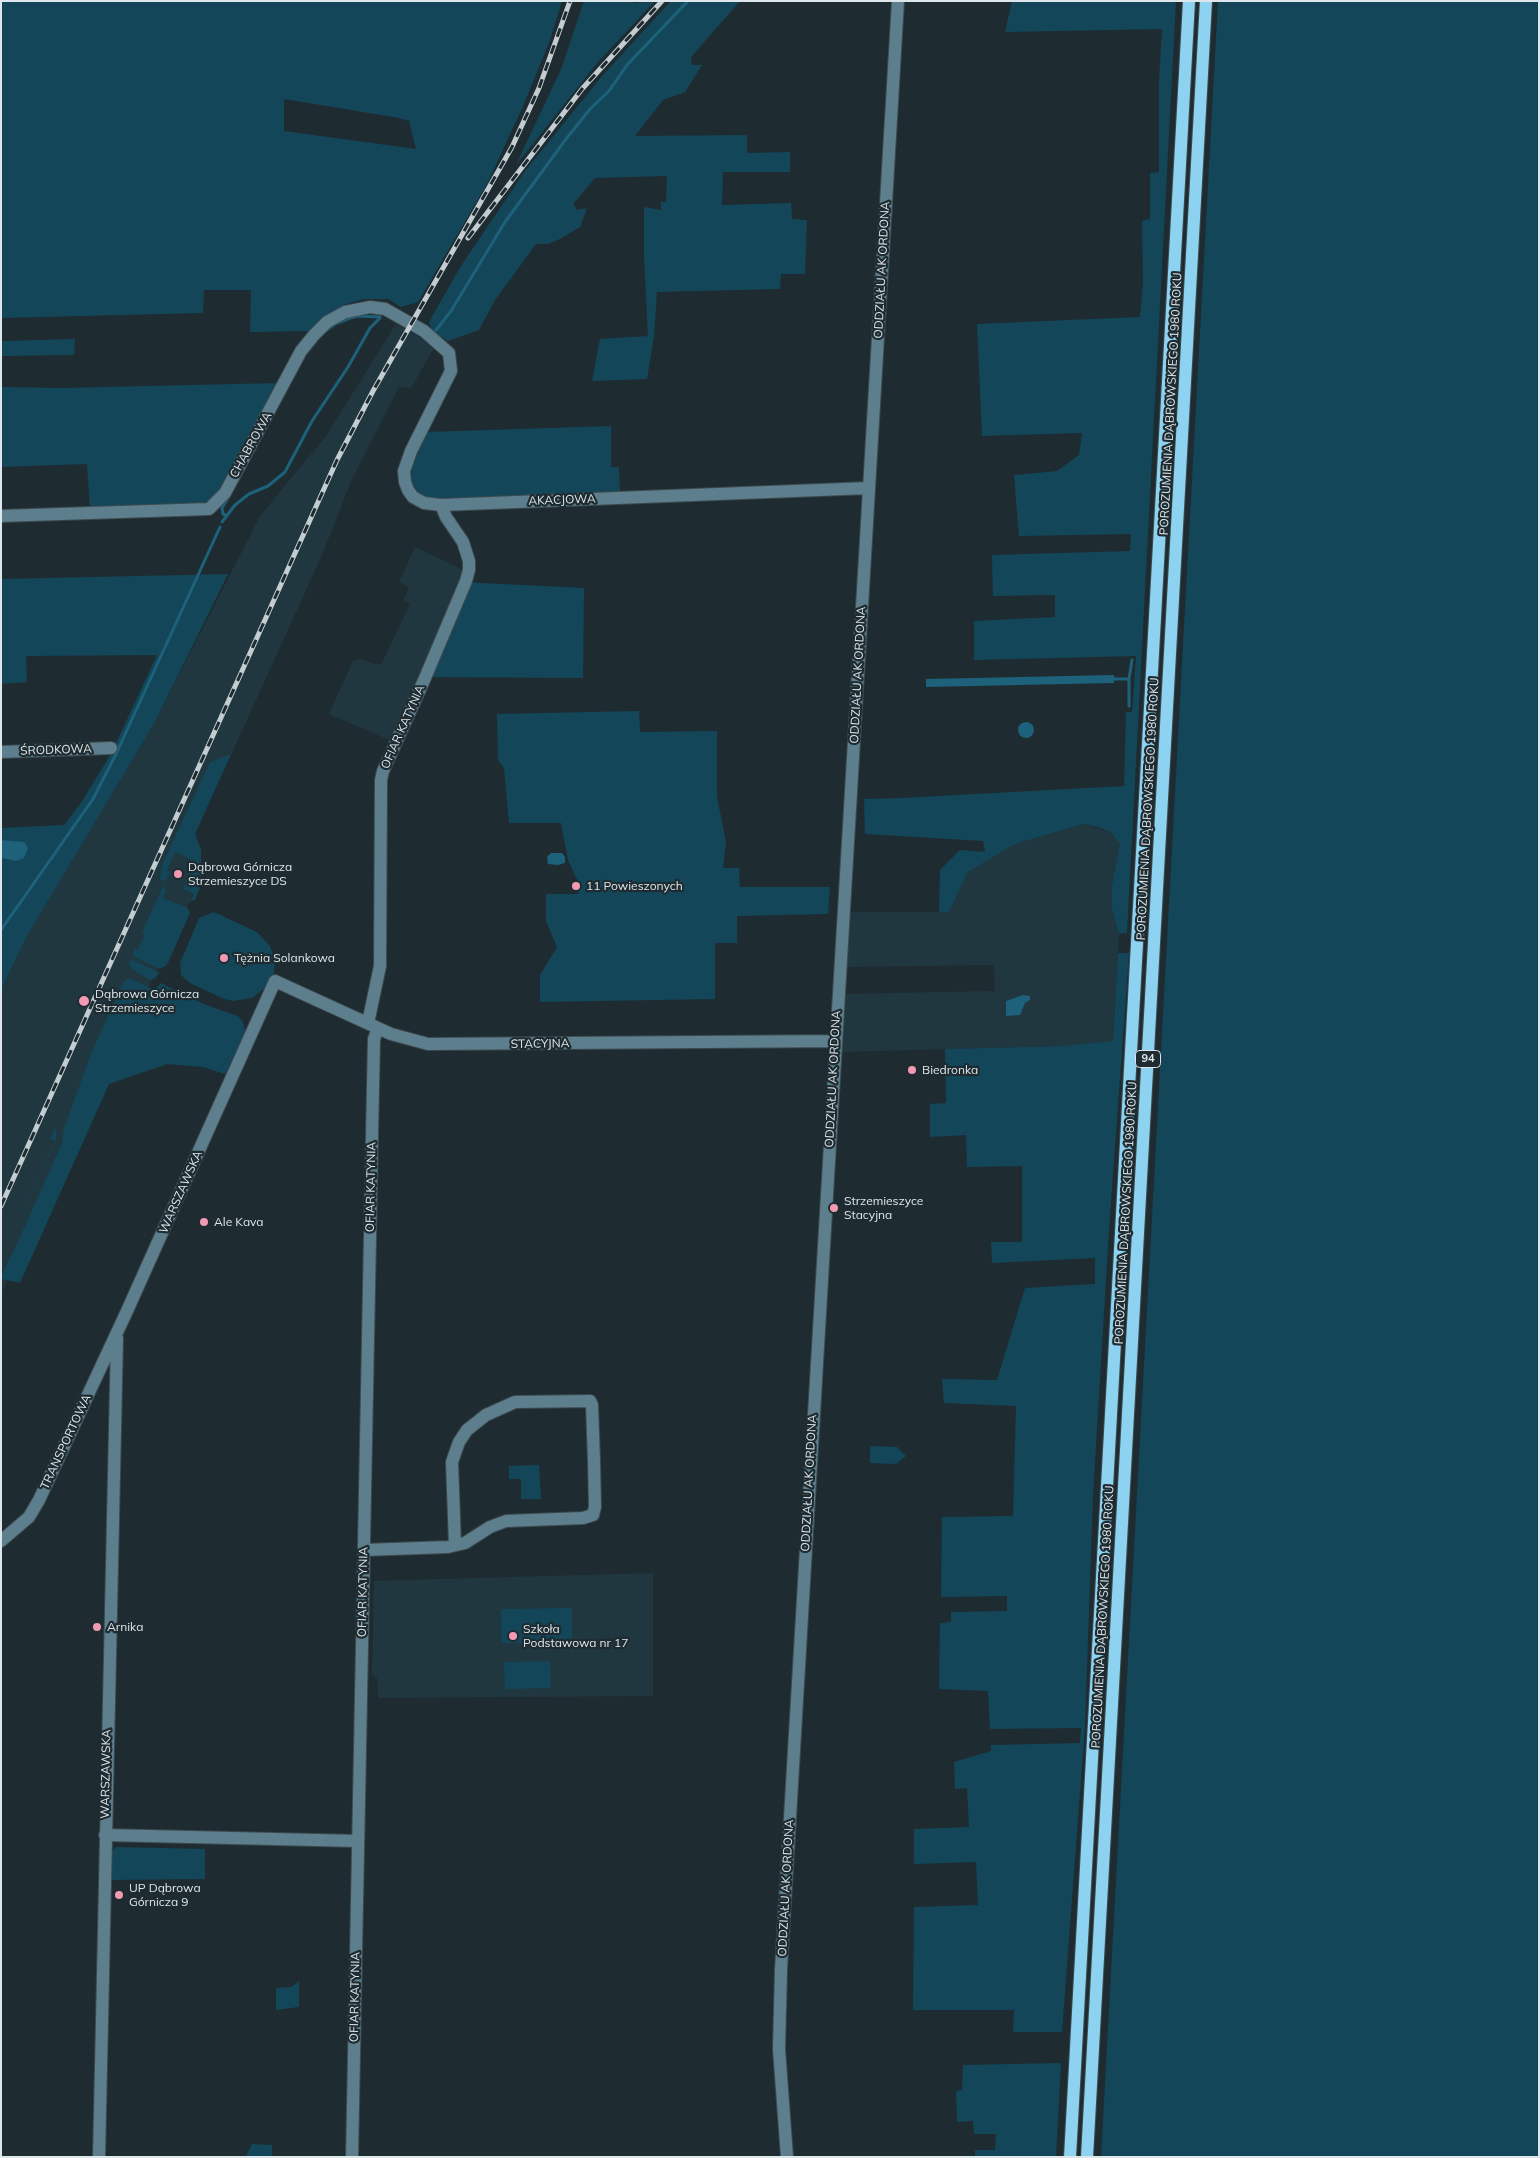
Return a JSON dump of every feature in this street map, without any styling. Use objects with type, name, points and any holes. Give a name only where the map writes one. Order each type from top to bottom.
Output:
[{"type":"main road","name":"POROZUMIENIA DĄBROWSKIEGO 1980 ROKU","points":[[1070,2157],[1189,1]]},
{"type":"main road","name":"POROZUMIENIA DĄBROWSKIEGO 1980 ROKU","points":[[1087,2157],[1206,1]]},
{"type":"street","name":"ODDZIAŁU AK ORDONA","points":[[787,2157],[780,2067],[780,1993],[898,1]]},
{"type":"street","name":"CHABROWA","points":[[1,516],[209,509],[225,493],[301,351],[322,326],[345,312],[370,307],[385,309],[424,331],[449,353]]},
{"type":"street","name":"AKACJOWA","points":[[449,353],[450,371],[404,471],[405,482],[413,496],[424,503],[441,505],[869,488]]},
{"type":"street","name":"OFIAR KATYNIA","points":[[352,2157],[373,1025],[380,966],[381,780],[383,771],[466,581],[469,561],[467,552],[441,505]]},
{"type":"street","name":"ŚRODKOWA","points":[[1,752],[111,748]]},
{"type":"street","name":"STACYJNA","points":[[268,997],[275,981],[373,1025],[414,1041],[449,1045],[836,1041]]},
{"type":"street","name":"WARSZAWSKA","points":[[99,2157],[104,1835],[117,1332],[268,997]]},
{"type":"street","name":"TRANSPORTOWA","points":[[1,1541],[29,1517],[39,1500],[117,1332]]},
{"type":"street","points":[[91,1388],[99,1385],[108,1387],[116,1392]]},
{"type":"street","points":[[364,1550],[455,1545],[465,1543],[490,1527],[506,1521],[583,1518],[592,1514],[595,1507],[592,1403],[585,1400],[515,1402],[486,1415],[467,1430],[459,1442],[452,1462],[455,1545]]},
{"type":"street","points":[[104,1835],[358,1841]]},
{"type":"shaded area","points":[[1,1],[562,1],[550,40],[524,104],[487,184],[418,302],[401,307],[388,299],[364,299],[343,305],[310,331],[250,332],[251,290],[204,290],[203,313],[1,318]],"holes":[[[284,99],[409,121],[416,149],[284,131]]]},
{"type":"shaded area","points":[[584,1],[634,1],[634,3],[655,1],[598,62],[516,165],[562,67]]},
{"type":"shaded area","points":[[671,1],[740,1],[691,57],[692,65],[702,65],[685,92],[663,100],[635,136],[747,135],[747,153],[790,152],[790,172],[723,172],[722,205],[791,203],[792,219],[807,220],[805,274],[781,274],[780,289],[657,292],[654,336],[647,379],[592,381],[600,339],[648,336],[644,256],[644,207],[661,210],[661,202],[666,202],[667,176],[595,178],[573,204],[577,210],[587,208],[580,227],[548,244],[536,244],[495,300],[479,330],[448,341],[433,332],[429,322],[461,266],[525,171],[603,75]]},
{"type":"shaded area","points":[[1012,1],[1176,1],[1127,933],[1119,934],[1112,909],[1112,884],[1120,844],[1112,833],[1101,828],[1084,824],[1015,844],[968,872],[949,912],[939,912],[940,870],[960,850],[985,852],[983,841],[865,834],[864,799],[1124,786],[1126,712],[1132,712],[1136,656],[974,660],[974,621],[1055,617],[1055,595],[993,596],[992,555],[1130,551],[1131,534],[1019,536],[1014,475],[1057,471],[1079,455],[1082,433],[982,436],[977,324],[1140,317],[1143,284],[1142,221],[1150,219],[1150,173],[1159,172],[1159,82],[1162,29],[1005,32]]},
{"type":"shaded area","points":[[1218,1],[1539,1],[1539,2157],[1101,2157]]},
{"type":"shaded area","points":[[396,324],[435,346],[411,388],[399,387],[352,479],[322,555],[195,834],[201,850],[197,886],[1,1294],[1,990],[27,936],[155,722],[260,516],[326,436]]},
{"type":"shaded area","points":[[75,339],[74,355],[1,356],[1,341]]},
{"type":"shaded area","points":[[278,383],[221,489],[211,500],[196,505],[90,509],[87,464],[1,467],[1,387],[62,388]]},
{"type":"shaded area","points":[[611,426],[611,467],[619,467],[620,495],[444,501],[426,498],[419,493],[411,481],[412,468],[426,432]]},
{"type":"shaded area","points":[[415,547],[457,567],[463,572],[419,677],[389,740],[329,714],[353,661],[362,659],[377,665],[382,663],[410,604],[403,601],[409,587],[399,582]]},
{"type":"shaded area","points":[[228,574],[155,722],[27,936],[1,990],[1,828],[64,825],[81,803],[112,752],[157,655],[26,656],[27,682],[1,684],[1,579]]},
{"type":"shaded area","points":[[460,582],[584,588],[583,678],[419,677]]},
{"type":"shaded area","points":[[1114,675],[1114,683],[926,687],[926,679]]},
{"type":"shaded area","points":[[639,711],[640,732],[717,731],[717,797],[726,842],[723,868],[739,868],[740,887],[830,887],[828,914],[737,916],[737,943],[715,943],[715,999],[540,1002],[540,975],[557,947],[546,921],[546,894],[578,894],[579,884],[568,860],[561,823],[509,823],[504,768],[498,760],[497,714]]},
{"type":"shaded area","points":[[1026,722],[1032,724],[1034,730],[1032,736],[1026,738],[1020,736],[1018,730],[1020,724]]},
{"type":"shaded area","points":[[231,754],[195,834],[201,850],[201,885],[195,900],[190,901],[194,894],[183,889],[195,861],[175,852],[167,870],[170,871],[163,888],[166,890],[163,898],[188,908],[190,913],[167,965],[160,969],[134,957],[133,953],[135,949],[138,950],[145,934],[142,932],[165,882],[160,879],[162,865],[210,762]]},
{"type":"shaded area","points":[[1084,824],[1112,833],[1120,844],[1112,884],[1112,909],[1119,934],[1113,1042],[1062,1046],[841,1052],[844,994],[995,991],[994,965],[845,967],[849,912],[949,912],[968,872],[1015,844]]},
{"type":"shaded area","points":[[1,840],[24,842],[28,848],[24,858],[16,861],[2,858]]},
{"type":"shaded area","points":[[551,853],[562,853],[565,857],[565,863],[558,865],[548,864],[547,857]]},
{"type":"shaded area","points":[[214,912],[257,932],[270,946],[275,961],[274,973],[266,987],[252,998],[233,1001],[224,999],[190,983],[181,975],[180,963],[199,918]]},
{"type":"shaded area","points":[[1118,953],[1129,953],[1109,1230],[1093,1495],[1085,1726],[1062,2032],[1013,2032],[1014,2010],[913,2010],[914,1907],[978,1905],[976,1862],[914,1864],[914,1829],[969,1827],[967,1788],[955,1789],[954,1762],[991,1751],[991,1745],[1080,1743],[1081,1728],[990,1729],[988,1691],[939,1689],[940,1623],[951,1622],[951,1612],[1007,1611],[1007,1596],[941,1597],[942,1517],[1013,1516],[1016,1406],[944,1403],[942,1379],[997,1380],[1025,1288],[1095,1284],[1095,1258],[992,1263],[991,1242],[1022,1242],[1022,1166],[967,1167],[966,1135],[930,1137],[930,1104],[946,1103],[945,1049],[1062,1046],[1113,1041]]},
{"type":"shaded area","points":[[130,959],[159,972],[156,978],[150,980],[132,969],[129,965]]},
{"type":"shaded area","points":[[129,978],[154,990],[161,983],[206,1005],[238,1016],[243,1022],[246,1034],[225,1074],[203,1067],[167,1064],[109,1084],[20,1283],[2,1279],[2,1275],[62,1143],[64,1128],[91,1054],[123,983]]},
{"type":"shaded area","points":[[1023,995],[1030,996],[1030,1000],[1025,1003],[1020,1015],[1006,1016],[1006,1001]]},
{"type":"shaded area","points":[[56,1126],[56,1141],[12,1236],[55,1141],[50,1139]]},
{"type":"shaded area","points":[[870,1446],[897,1447],[906,1456],[896,1464],[870,1463]]},
{"type":"shaded area","points":[[539,1465],[541,1499],[521,1499],[521,1479],[509,1479],[509,1466]]},
{"type":"shaded area","name":"Szkoła Podstawowa nr 17","points":[[653,1573],[653,1696],[378,1698],[377,1678],[372,1674],[374,1581]]},
{"type":"shaded area","points":[[572,1608],[572,1642],[501,1643],[501,1609]]},
{"type":"shaded area","points":[[550,1661],[551,1688],[505,1689],[504,1662]]},
{"type":"shaded area","points":[[117,1847],[205,1849],[205,1879],[110,1880],[110,1851]]},
{"type":"shaded area","points":[[299,1981],[299,2007],[276,2010],[276,1988],[291,1987]]},
{"type":"shaded area","points":[[1061,2063],[1056,2157],[975,2157],[975,2150],[995,2150],[996,2134],[974,2134],[973,2121],[957,2122],[956,2091],[962,2090],[963,2065]]},
{"type":"shaded area","points":[[252,2144],[272,2145],[272,2157],[242,2157],[246,2156]]},
{"type":"waterway","points":[[436,330],[451,311],[505,222],[566,139],[590,109],[609,91],[627,65],[688,1]]},
{"type":"waterway","points":[[327,330],[335,324],[358,316],[380,317]]},
{"type":"waterway","points":[[222,522],[235,505],[249,494],[268,486],[285,472],[312,421],[348,367],[370,328],[380,318]]},
{"type":"waterway","points":[[226,515],[223,514],[222,508],[228,498]]},
{"type":"waterway","points":[[1,930],[93,799],[117,752],[220,527]]},
{"type":"waterway","points":[[1114,679],[1129,679],[1132,660]]},
{"type":"waterway","points":[[1129,679],[1129,706]]},
{"type":"railway","points":[[1,1206],[337,460],[373,391],[512,147],[539,88],[570,1]]},
{"type":"railway","points":[[468,238],[582,89],[662,1]]},
{"type":"place","name":"Dąbrowa Górnicza Strzemieszyce DS","points":[[178,874]]},
{"type":"place","name":"11 Powieszonych","points":[[576,886]]},
{"type":"place","name":"Tężnia Solankowa","points":[[224,958]]},
{"type":"place","name":"Dąbrowa Górnicza Strzemieszyce","points":[[84,1001]]},
{"type":"place","name":"Biedronka","points":[[912,1070]]},
{"type":"place","name":"Strzemieszyce Stacyjna","points":[[834,1208]]},
{"type":"place","name":"Ale Kava","points":[[204,1222]]},
{"type":"place","name":"Arnika","points":[[97,1627]]},
{"type":"place","name":"Szkoła Podstawowa nr 17","points":[[513,1636]]},
{"type":"place","name":"UP Dąbrowa Górnicza 9","points":[[119,1895]]}]
